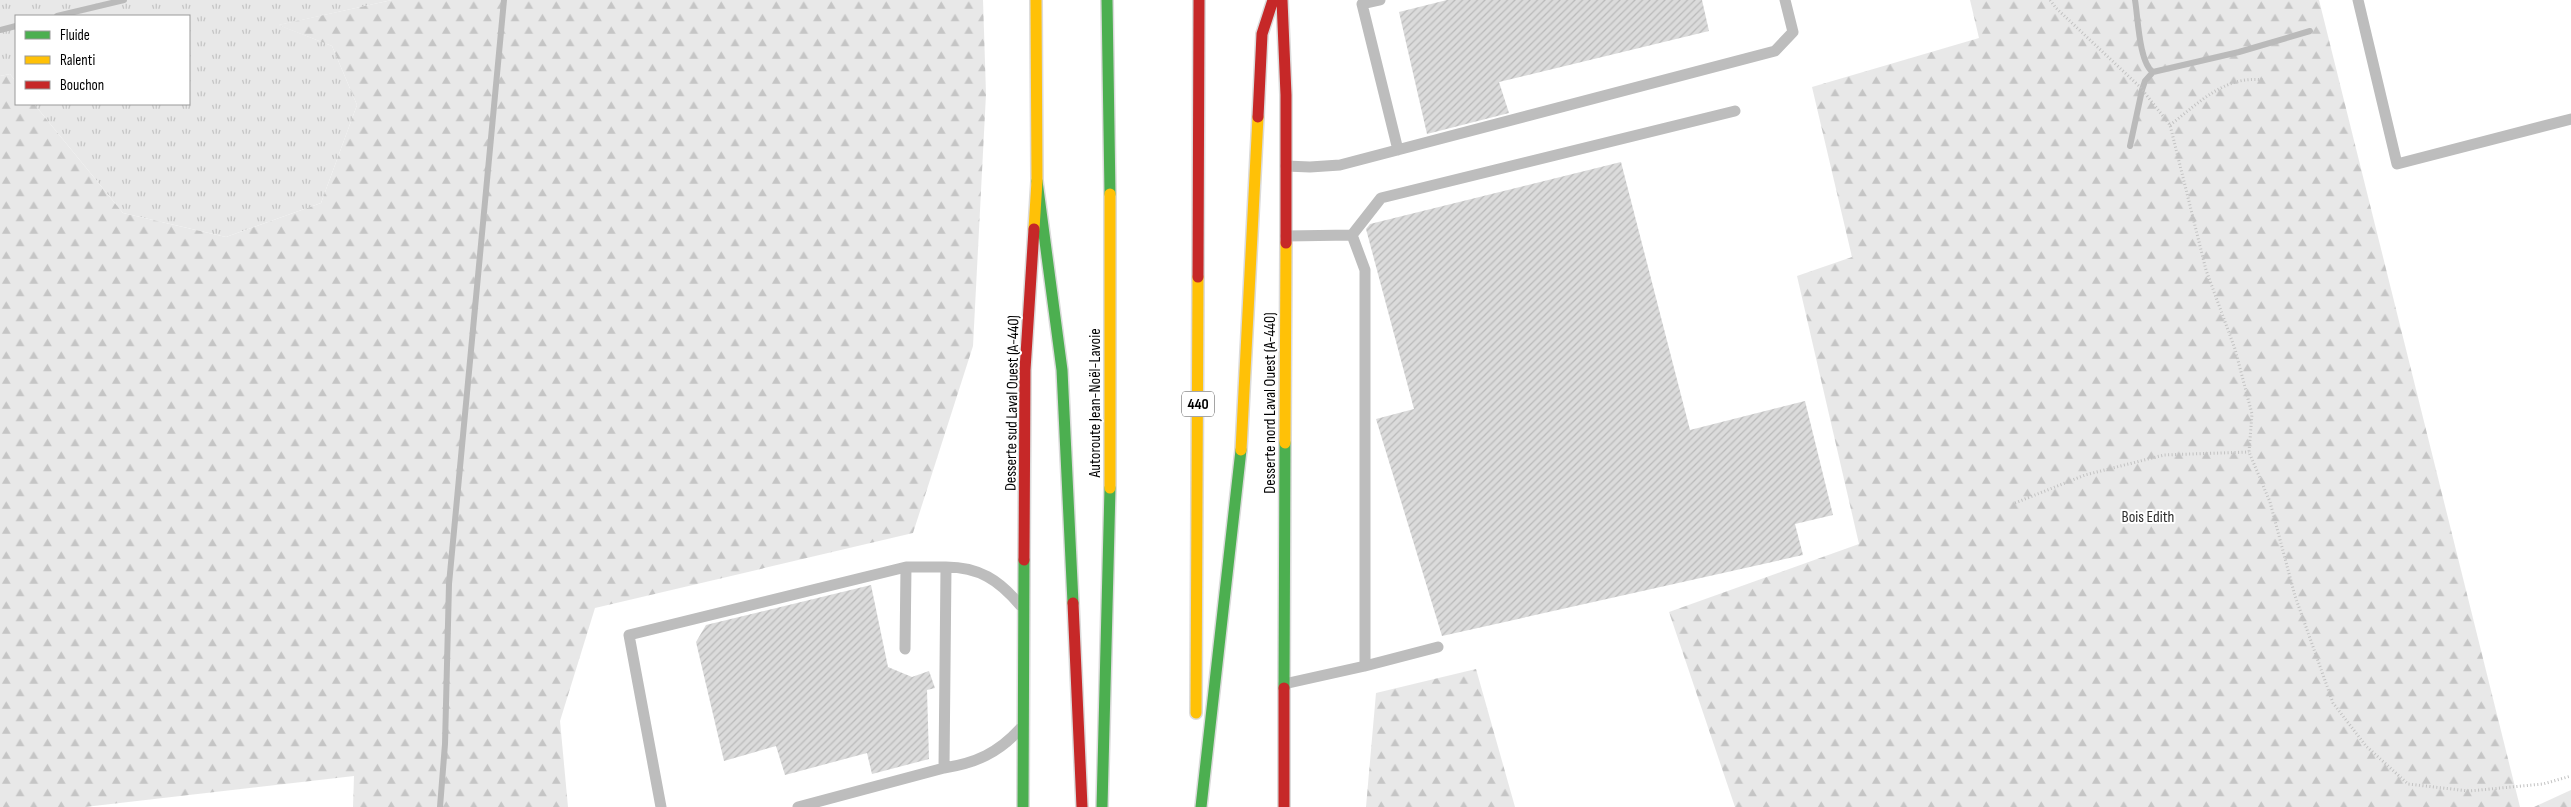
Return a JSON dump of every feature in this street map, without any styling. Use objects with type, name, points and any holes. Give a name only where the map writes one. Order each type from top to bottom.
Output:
[{"type":"main road","name":"Desserte sud Laval Ouest (A-440)","points":[[1022,807],[1025,370],[1037,181],[1036,0]]},
{"type":"main road","name":"Autoroute Jean-Noël-Lavoie","points":[[1102,807],[1111,460],[1111,264],[1107,0]]},
{"type":"main road","name":"440","points":[[1196,727],[1199,0]]},
{"type":"main road","points":[[1201,807],[1243,430],[1262,34],[1273,0]]},
{"type":"main road","name":"Desserte nord Laval Ouest (A-440)","points":[[1282,0],[1285,33],[1286,166],[1284,807]]},
{"type":"main road","points":[[1037,181],[1062,370],[1082,807]]},
{"type":"main road","points":[[1196,747],[1196,807]]},
{"type":"lane","points":[[1380,0],[1362,4],[1398,150]]},
{"type":"lane","points":[[1286,166],[1340,165],[1775,51],[1793,32],[1785,0]]},
{"type":"lane","points":[[2358,0],[2397,164],[2571,119]]},
{"type":"lane","points":[[1352,235],[1381,198],[1735,111]]},
{"type":"lane","points":[[1286,236],[1352,235]]},
{"type":"lane","points":[[1352,235],[1365,270],[1365,666]]},
{"type":"lane","points":[[661,807],[629,635],[906,567],[973,569],[984,574],[1008,591],[1024,609]]},
{"type":"lane","points":[[905,650],[906,567]]},
{"type":"lane","points":[[944,768],[946,567]]},
{"type":"lane","points":[[1284,684],[1438,647]]},
{"type":"lane","points":[[798,807],[944,768],[968,764],[989,755],[1002,746],[1023,726]]},
{"type":"path","points":[[2050,0],[2056,8],[2140,87],[2170,125],[2206,270],[2235,349],[2252,414],[2249,452],[2270,502],[2295,596],[2333,703],[2366,746],[2408,784],[2469,791],[2543,784],[2571,776]]},
{"type":"path","points":[[2170,125],[2227,83],[2250,78],[2263,80]]},
{"type":"path","points":[[2015,503],[2085,475],[2164,454],[2249,452]]},
{"type":"green space","points":[[0,0],[392,0],[279,25],[332,46],[357,105],[321,203],[226,237],[123,213],[35,105],[190,105],[190,15],[15,15],[15,81],[10,74],[0,76]]},
{"type":"green space","points":[[392,0],[983,0],[986,94],[973,346],[913,533],[595,608],[560,721],[568,807],[353,807],[354,776],[85,807],[0,807],[0,76],[10,74],[15,81],[15,105],[35,105],[123,213],[226,237],[321,203],[357,105],[332,46],[278,25]]},
{"type":"green space","name":"Bois Edith","points":[[1970,0],[2319,0],[2520,807],[1735,807],[1669,612],[1859,544],[1797,276],[1852,257],[1812,87],[1979,38]]},
{"type":"green space","points":[[1476,669],[1515,807],[1366,807],[1376,693]]},
{"type":"green space","points":[[2571,790],[2571,807],[2534,807]]},
{"type":"building","points":[[1447,0],[1702,0],[1709,31],[1499,82],[1509,113],[1427,134],[1399,12]]},
{"type":"building","points":[[1621,162],[1690,430],[1805,401],[1833,515],[1795,524],[1803,555],[1442,636],[1376,419],[1414,409],[1366,229],[1370,224]]},
{"type":"building","points":[[871,585],[888,667],[912,677],[929,671],[935,688],[927,690],[929,759],[872,774],[867,753],[785,775],[776,746],[724,761],[696,642],[706,625]]},
{"type":"waterway","points":[[61,15],[124,0]]},
{"type":"waterway","points":[[440,807],[445,744],[449,584],[504,0]]},
{"type":"waterway","points":[[2135,0],[2142,50],[2148,67],[2153,72],[2239,52],[2310,31]]},
{"type":"waterway","points":[[0,30],[15,26]]},
{"type":"waterway","points":[[2130,146],[2142,90],[2145,81],[2153,72]]},
{"type":"traffic: fast","points":[[1107,0],[1110,194]]},
{"type":"traffic: fast","points":[[1037,181],[1062,370],[1073,603]]},
{"type":"traffic: fast","points":[[1284,688],[1285,443]]},
{"type":"traffic: fast","points":[[1201,807],[1241,450]]},
{"type":"traffic: fast","points":[[1102,807],[1110,488]]},
{"type":"traffic: fast","points":[[1023,807],[1024,560]]},
{"type":"traffic: slow","points":[[1034,229],[1037,181],[1036,0]]},
{"type":"traffic: slow","points":[[1241,450],[1258,117]]},
{"type":"traffic: slow","points":[[1110,194],[1110,488]]},
{"type":"traffic: slow","points":[[1285,443],[1286,243]]},
{"type":"traffic: slow","points":[[1196,713],[1198,277]]},
{"type":"traffic: jam","points":[[1198,277],[1199,0]]},
{"type":"traffic: jam","points":[[1258,117],[1262,34],[1273,0]]},
{"type":"traffic: jam","points":[[1282,0],[1286,95],[1286,243]]},
{"type":"traffic: jam","points":[[1024,560],[1025,370],[1034,229]]},
{"type":"traffic: jam","points":[[1073,603],[1082,807]]},
{"type":"traffic: jam","points":[[1284,688],[1284,807]]}]
